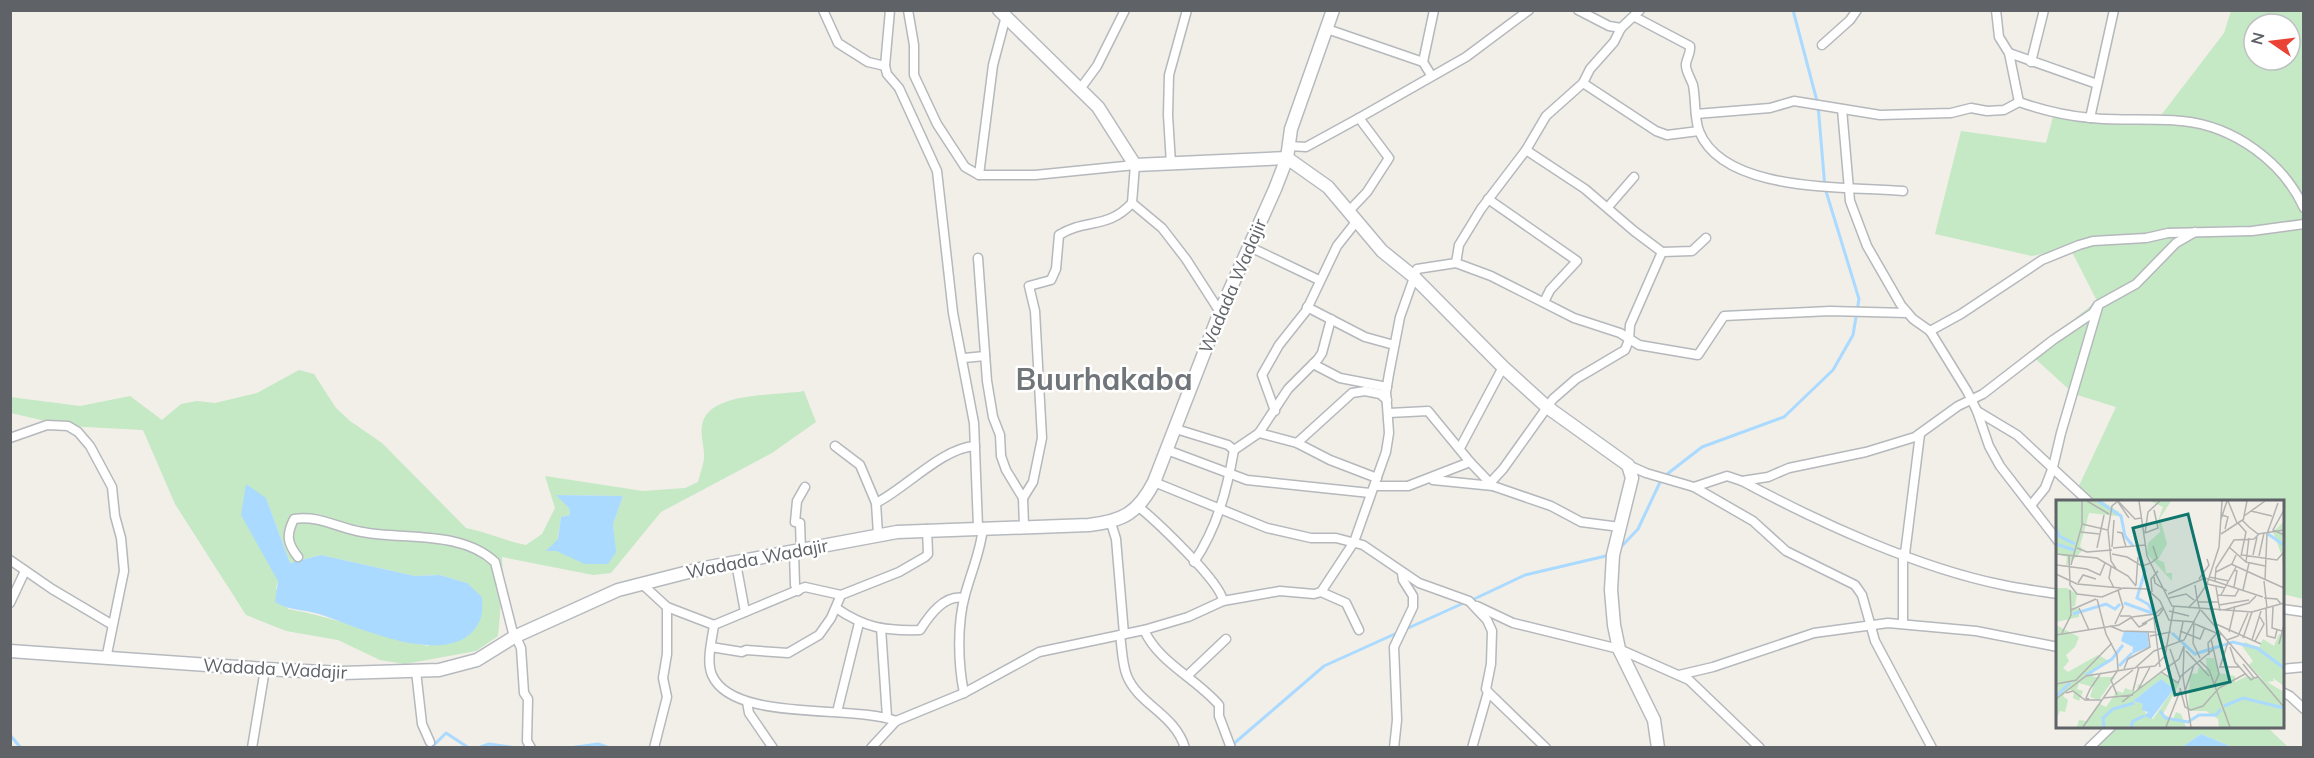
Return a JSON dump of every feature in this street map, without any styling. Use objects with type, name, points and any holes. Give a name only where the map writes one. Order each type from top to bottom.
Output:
[{"type":"street","points":[[823,10],[838,43],[868,62],[885,66]]},
{"type":"street","points":[[890,10],[885,66],[887,74],[899,88],[937,171],[953,313],[974,423],[982,543],[964,598],[960,651],[964,693]]},
{"type":"street","points":[[908,10],[914,45],[914,75],[937,124],[965,167],[979,175],[1035,175],[1134,165],[1171,164],[1288,152],[1306,147],[1466,57],[1518,13],[1529,10]]},
{"type":"street","points":[[1080,89],[1097,66],[1125,10]]},
{"type":"street","points":[[1171,164],[1168,124],[1169,75],[1187,10]]},
{"type":"street","name":"Wadada Wadajir","points":[[10,651],[342,673],[439,669],[477,660],[515,637],[597,599],[641,583],[736,562],[797,552],[878,534],[927,529],[1111,523],[1139,507],[1154,482],[1220,312],[1250,247],[1288,152],[1291,129],[1333,10]]},
{"type":"street","points":[[1423,62],[1434,10]]},
{"type":"street","points":[[1578,10],[1609,26],[1621,28]]},
{"type":"street","points":[[1822,45],[1857,10]]},
{"type":"street","points":[[1996,10],[1999,37],[2009,53],[2019,102]]},
{"type":"street","points":[[2031,62],[2044,10]]},
{"type":"street","points":[[2090,118],[2114,10]]},
{"type":"street","points":[[979,175],[1002,13]]},
{"type":"street","points":[[1002,13],[1098,107],[1134,165],[1132,203],[1122,214],[1104,223],[1080,226],[1059,235],[1056,269],[1051,280],[1029,286],[1035,311],[1042,438],[1033,482],[1023,498]]},
{"type":"street","points":[[1456,263],[1459,245],[1488,199],[1526,150],[1546,116],[1583,83],[1590,69],[1614,42],[1621,28],[1638,14],[1690,46],[1685,66],[1693,87],[1699,131],[1715,152],[1750,174],[1808,186],[1903,191]]},
{"type":"street","points":[[1327,29],[1423,62],[1431,75]]},
{"type":"street","points":[[2009,53],[2097,84]]},
{"type":"street","points":[[1583,83],[1656,131],[1667,135],[1699,131]]},
{"type":"street","points":[[1696,114],[1770,108],[1794,101],[1880,116],[1931,115],[1971,108],[2004,110],[2019,102],[2042,110],[2090,118],[2183,121],[2213,128],[2261,154],[2279,170],[2304,208]]},
{"type":"street","points":[[1842,109],[1852,213],[1867,246],[1907,313],[1930,331],[1967,391],[1977,411],[1989,446],[2012,483],[2032,504],[2056,538]]},
{"type":"street","points":[[1348,212],[1367,192],[1389,158],[1359,118]]},
{"type":"street","points":[[1526,150],[1608,207],[1662,252],[1692,251],[1706,238]]},
{"type":"street","points":[[1288,152],[1329,187],[1382,251],[1413,276],[1503,367],[1547,407],[1628,465],[1646,473],[1694,486],[1753,521],[1796,557],[1855,585],[1862,595],[1875,641],[1932,747]]},
{"type":"street","points":[[1608,207],[1634,177]]},
{"type":"street","points":[[1488,199],[1578,261],[1550,290],[1544,302]]},
{"type":"street","points":[[1132,203],[1162,228],[1220,312]]},
{"type":"street","points":[[1275,411],[1262,375],[1279,345],[1307,307],[1337,246],[1356,222]]},
{"type":"street","points":[[1930,331],[2061,251],[2093,241],[2195,232],[2252,231],[2304,224]]},
{"type":"street","points":[[1742,481],[1768,477],[1789,468],[1866,452],[1920,434],[1941,417],[1983,394],[2053,339],[2093,313],[2098,305],[2136,284],[2176,243],[2195,232]]},
{"type":"street","points":[[1250,247],[1319,280]]},
{"type":"street","points":[[1492,484],[1547,407],[1576,379],[1625,350],[1629,340],[1630,325],[1662,252]]},
{"type":"street","points":[[978,258],[985,356],[1001,456],[1006,470],[1023,498],[1024,526]]},
{"type":"street","points":[[1321,592],[1354,542],[1386,452],[1389,413],[1387,387],[1394,345],[1413,276],[1417,269],[1456,263],[1491,276],[1574,318],[1620,333],[1639,345],[1698,355],[1724,316],[1830,311],[1907,313]]},
{"type":"street","points":[[2032,504],[2045,488],[2054,467],[2063,422],[2074,396],[2082,358],[2098,305]]},
{"type":"street","points":[[1307,307],[1365,337],[1394,345]]},
{"type":"street","points":[[1194,561],[1210,537],[1230,476],[1234,450],[1259,433],[1288,389],[1322,352],[1331,320]]},
{"type":"street","points":[[963,358],[985,356]]},
{"type":"street","points":[[1313,364],[1340,378],[1387,387]]},
{"type":"street","points":[[1460,448],[1503,367]]},
{"type":"street","points":[[1297,443],[1352,393],[1380,394],[1387,400]]},
{"type":"street","points":[[1389,413],[1428,411],[1470,462],[1492,484]]},
{"type":"street","points":[[1977,411],[2005,426],[2054,467],[2088,500]]},
{"type":"street","points":[[10,438],[47,425],[68,426],[78,432],[90,446],[112,487],[124,558],[122,581],[111,624],[106,659]]},
{"type":"street","points":[[1176,429],[1234,450]]},
{"type":"street","points":[[1259,433],[1297,443],[1339,464],[1374,486]]},
{"type":"street","points":[[1903,622],[1904,554],[1920,434]]},
{"type":"street","points":[[835,446],[860,465],[876,503],[878,534]]},
{"type":"street","points":[[876,503],[955,451],[975,446]]},
{"type":"street","points":[[1167,450],[1230,476],[1269,483],[1395,488],[1427,480],[1470,462]]},
{"type":"street","points":[[1628,465],[1632,478],[1613,555],[1611,590],[1619,649],[1654,720],[1658,747]]},
{"type":"street","points":[[1694,486],[1726,476],[1742,481],[1834,527],[1904,554],[2003,586],[2056,594]]},
{"type":"street","points":[[1427,480],[1492,484],[1551,506],[1581,522],[1620,527]]},
{"type":"street","points":[[1154,482],[1267,528],[1311,538],[1322,537],[1354,542],[1376,553],[1419,583],[1454,594],[1513,622],[1619,649],[1679,675],[1689,680],[1760,747]]},
{"type":"street","points":[[798,591],[795,585],[800,523],[795,522],[797,501],[805,487]]},
{"type":"street","points":[[1139,507],[1194,561],[1222,594],[1223,601]]},
{"type":"street","points":[[298,557],[288,541],[288,531],[294,519],[307,517],[361,532],[404,534],[466,546],[486,553],[495,562],[515,637],[521,648],[524,693],[528,699],[527,741],[531,747]]},
{"type":"street","points":[[1111,523],[1116,539],[1127,676],[1132,685],[1176,726],[1185,747]]},
{"type":"street","points":[[641,583],[667,608],[714,625],[805,587],[814,587],[841,595],[899,572],[928,554],[927,529]]},
{"type":"street","points":[[10,560],[111,624]]},
{"type":"street","points":[[736,562],[745,612]]},
{"type":"street","points":[[10,603],[26,571]]},
{"type":"street","points":[[1394,747],[1396,720],[1394,647],[1413,607],[1413,596],[1403,580],[1402,573]]},
{"type":"street","points":[[714,625],[709,664],[713,676],[728,694],[747,702],[795,710],[837,712],[891,719],[964,693],[1039,652],[1144,630],[1188,617],[1223,601],[1280,591],[1314,594],[1321,592],[1346,603],[1359,630]]},
{"type":"street","points":[[711,647],[742,652],[746,650],[788,652],[819,635],[836,608],[841,595]]},
{"type":"street","points":[[836,608],[859,623],[881,628],[920,630],[936,608],[956,597],[964,598]]},
{"type":"street","points":[[1475,605],[1487,620],[1491,631],[1492,648],[1486,689],[1546,747]]},
{"type":"street","points":[[654,747],[667,698],[663,678],[667,654],[667,608]]},
{"type":"street","points":[[2284,609],[2304,614]]},
{"type":"street","points":[[2284,616],[2304,614]]},
{"type":"street","points":[[1679,675],[1713,667],[1814,633],[1870,624],[1903,622],[2056,647]]},
{"type":"street","points":[[837,712],[859,623]]},
{"type":"street","points":[[871,747],[891,719],[881,628]]},
{"type":"street","points":[[1144,630],[1168,663],[1188,675],[1219,705],[1221,723],[1231,747]]},
{"type":"street","points":[[1188,675],[1226,639]]},
{"type":"street","points":[[2284,669],[2304,667]]},
{"type":"street","points":[[252,747],[265,669]]},
{"type":"street","points":[[416,671],[421,718],[430,742]]},
{"type":"street","points":[[1472,747],[1488,692]]},
{"type":"street","points":[[2284,694],[2304,710]]},
{"type":"street","points":[[747,702],[749,713],[773,747]]},
{"type":"street","points":[[2089,747],[2110,728]]},
{"type":"green space","points":[[2231,11],[2303,11],[2303,599],[2284,594],[2284,500],[2095,500],[2077,490],[2116,407],[2074,394],[2030,354],[2097,301],[2070,248],[2032,256],[1935,234],[1961,131],[2046,143],[2054,113],[2159,118],[2224,33]]},
{"type":"green space","points":[[299,370],[314,374],[336,408],[350,421],[382,443],[466,528],[526,545],[542,534],[555,508],[545,476],[643,491],[685,488],[698,482],[704,459],[702,426],[706,415],[716,406],[744,397],[804,391],[816,422],[772,453],[661,512],[611,573],[593,575],[502,557],[503,581],[498,636],[476,651],[405,664],[380,660],[338,640],[286,631],[246,615],[175,504],[143,430],[67,426],[11,413],[10,397],[80,406],[130,396],[162,420],[181,404],[197,401],[215,403],[257,393]],"holes":[[[557,495],[623,496],[613,524],[615,552],[568,555],[556,551],[561,517],[570,515],[569,508]],[[266,498],[290,563],[321,555],[415,576],[440,575],[467,583],[428,646],[288,609],[276,588],[278,581]]]},
{"type":"green space","points":[[2109,728],[2268,728],[2288,747],[2232,747],[2201,734],[2182,747],[2087,748]]},
{"type":"water","points":[[246,484],[266,498],[290,563],[321,555],[415,576],[440,575],[467,583],[482,597],[480,620],[468,636],[450,644],[429,645],[381,636],[319,614],[275,602],[278,581],[241,515]]},
{"type":"water","points":[[556,495],[623,496],[613,524],[616,552],[608,564],[585,564],[556,551],[546,551],[558,539],[561,517],[570,515],[569,508]]},
{"type":"water","points":[[2201,734],[2232,747],[2182,747]]},
{"type":"waterway","points":[[1620,548],[1638,529],[1662,478],[1702,447],[1784,417],[1833,370],[1853,335],[1859,299],[1825,188],[1818,105],[1793,10]]},
{"type":"waterway","points":[[1472,600],[1525,575],[1610,555]]},
{"type":"waterway","points":[[1406,629],[1466,602]]},
{"type":"waterway","points":[[1231,746],[1324,666],[1397,633]]},
{"type":"waterway","points":[[431,748],[446,733],[469,748]]},
{"type":"waterway","points":[[10,735],[21,748]]},
{"type":"waterway","points":[[478,748],[489,744],[517,748]]},
{"type":"waterway","points":[[569,748],[598,744],[610,748]]},
{"type":"district","name":"Buurhakaba","points":[[1104,380]]}]
